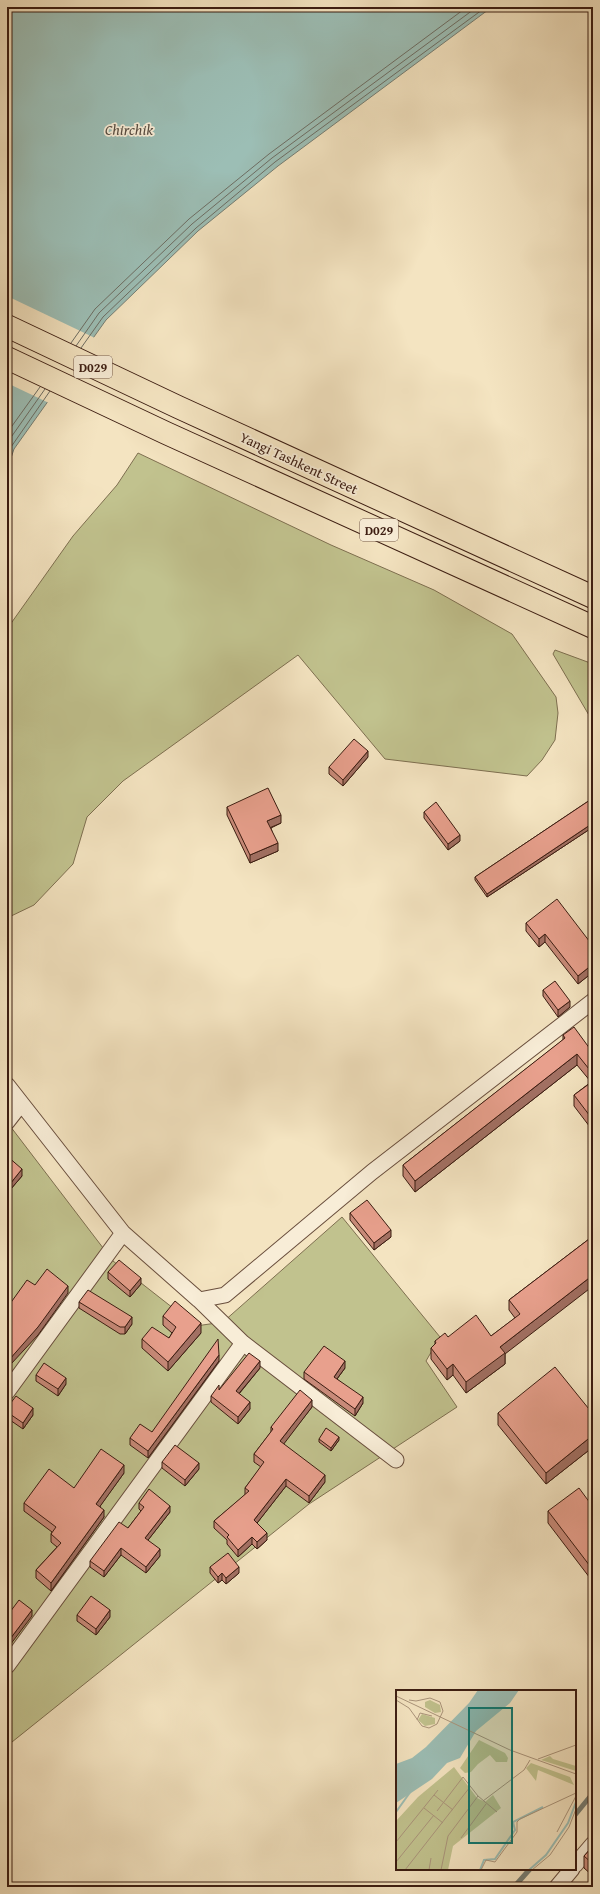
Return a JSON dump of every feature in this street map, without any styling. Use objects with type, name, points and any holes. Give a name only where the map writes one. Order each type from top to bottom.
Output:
[{"type":"highway","name":"Yangi Tashkent Street","points":[[7,326],[178,407],[593,598]]},
{"type":"highway","name":"Yangi Tashkent Street","points":[[7,358],[166,433],[593,627]]},
{"type":"street","points":[[199,1300],[225,1295],[372,1172],[593,1001]]},
{"type":"street","points":[[7,1086],[123,1233],[199,1300],[243,1343],[396,1460]]},
{"type":"street","points":[[7,1122],[21,1104]]},
{"type":"street","points":[[7,1392],[123,1233]]},
{"type":"street","points":[[7,1666],[243,1343]]},
{"type":"street","points":[[576,1864],[593,1844]]},
{"type":"street","points":[[557,1887],[571,1870]]},
{"type":"green space","points":[[138,453],[331,545],[434,590],[512,634],[556,697],[558,713],[555,740],[542,760],[527,776],[385,759],[298,655],[123,781],[87,817],[73,864],[34,905],[7,918],[7,629],[73,536],[117,485]]},
{"type":"green space","points":[[555,650],[593,664],[593,722],[553,654]]},
{"type":"green space","points":[[7,1122],[113,1261],[196,1326],[223,1322],[342,1217],[440,1337],[426,1361],[457,1407],[309,1504],[7,1746]]},
{"type":"water","name":"Chirchik","points":[[7,7],[492,7],[278,166],[198,231],[106,320],[14,449],[7,470]]},
{"type":"pier","points":[[7,296],[95,338],[49,403],[7,383]]},
{"type":"building","points":[[354,739],[368,751],[343,780],[329,767]]},
{"type":"building","points":[[268,788],[281,815],[267,821],[278,843],[250,855],[227,807]]},
{"type":"building","points":[[593,798],[593,823],[487,894],[475,877]]},
{"type":"building","points":[[436,802],[460,835],[448,844],[424,812]]},
{"type":"building","points":[[557,899],[593,946],[593,964],[578,976],[545,934],[539,939],[526,923]]},
{"type":"building","points":[[555,981],[570,1001],[558,1010],[543,990]]},
{"type":"building","points":[[574,1027],[593,1053],[593,1074],[577,1054],[415,1181],[403,1165],[565,1038],[563,1035]]},
{"type":"building","points":[[593,1081],[593,1120],[574,1095]]},
{"type":"building","points":[[7,1156],[22,1169],[10,1184],[7,1182]]},
{"type":"building","points":[[367,1200],[391,1230],[374,1243],[350,1213]]},
{"type":"building","points":[[593,1236],[593,1275],[500,1347],[505,1353],[466,1382],[453,1364],[447,1369],[431,1348],[436,1343],[435,1341],[445,1333],[448,1337],[476,1315],[491,1336],[520,1314],[509,1300]]},
{"type":"building","points":[[119,1260],[141,1278],[130,1291],[108,1272]]},
{"type":"building","points":[[47,1269],[68,1286],[38,1327],[9,1360],[11,1362],[7,1367],[7,1308],[27,1280],[35,1285]]},
{"type":"building","points":[[88,1290],[132,1317],[125,1327],[120,1327],[79,1302]]},
{"type":"building","points":[[175,1301],[201,1323],[168,1362],[142,1339],[152,1327],[169,1338],[176,1327],[163,1316]]},
{"type":"building","points":[[218,1339],[219,1355],[148,1451],[130,1438],[140,1424],[152,1432]]},
{"type":"building","points":[[324,1346],[345,1361],[334,1377],[363,1397],[355,1409],[304,1372]]},
{"type":"building","points":[[249,1353],[260,1361],[236,1391],[250,1402],[238,1417],[211,1396],[219,1385],[219,1390]]},
{"type":"building","points":[[44,1363],[66,1378],[58,1389],[36,1375]]},
{"type":"building","points":[[555,1367],[593,1414],[593,1435],[546,1473],[498,1413]]},
{"type":"building","points":[[300,1390],[312,1400],[280,1441],[325,1475],[309,1496],[286,1479],[254,1520],[267,1533],[257,1542],[252,1537],[238,1550],[227,1537],[229,1535],[214,1521],[249,1491],[245,1488],[264,1462],[254,1454],[273,1429],[271,1427]]},
{"type":"building","points":[[16,1396],[33,1408],[23,1423],[7,1412],[7,1408]]},
{"type":"building","points":[[326,1428],[339,1437],[331,1448],[319,1439]]},
{"type":"building","points":[[175,1445],[199,1463],[185,1480],[162,1462]]},
{"type":"building","points":[[101,1449],[124,1465],[96,1504],[104,1510],[51,1583],[36,1570],[61,1543],[51,1534],[56,1527],[24,1503],[49,1469],[74,1488]]},
{"type":"building","points":[[579,1488],[593,1507],[593,1570],[548,1511]]},
{"type":"building","points":[[149,1489],[170,1506],[145,1538],[160,1549],[146,1567],[121,1548],[104,1571],[90,1561],[119,1522],[128,1528],[144,1507],[139,1503]]},
{"type":"building","points":[[228,1553],[239,1567],[226,1578],[222,1573],[218,1577],[210,1567]]},
{"type":"building","points":[[91,1596],[110,1610],[96,1629],[77,1615]]},
{"type":"building","points":[[19,1600],[32,1610],[7,1643],[7,1616]]},
{"type":"building","points":[[593,1846],[593,1864],[584,1856]]},
{"type":"building","points":[[593,1879],[593,1887],[585,1887]]},
{"type":"waterway","points":[[576,1814],[593,1793]]},
{"type":"waterway","points":[[514,1887],[529,1870]]}]
